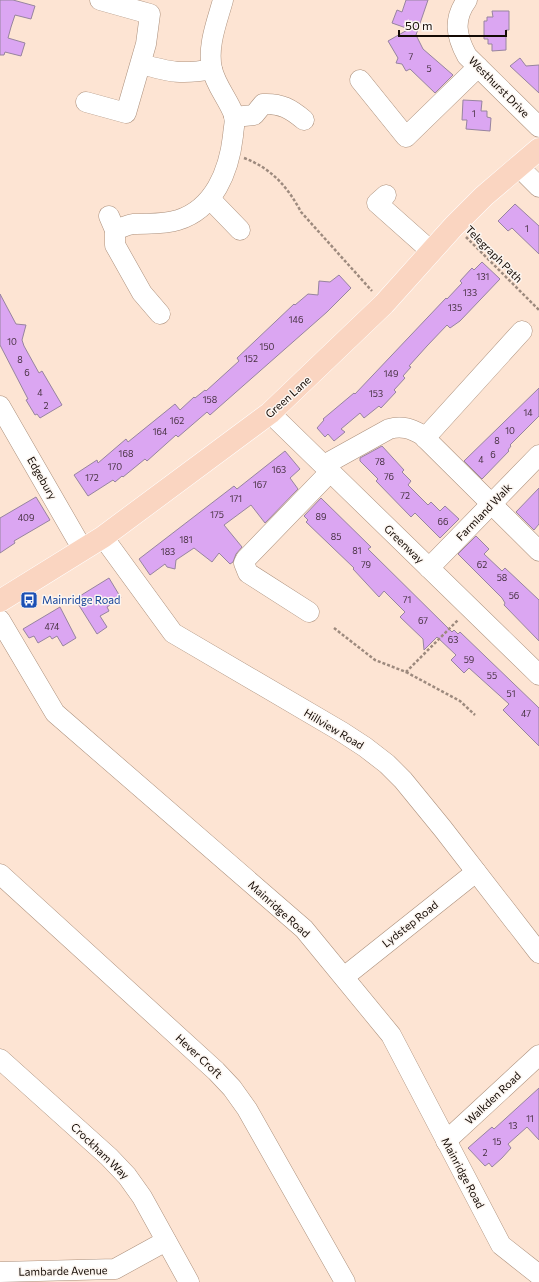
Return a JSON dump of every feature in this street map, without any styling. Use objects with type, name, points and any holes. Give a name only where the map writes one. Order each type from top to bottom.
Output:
[{"type":"main road","name":"Green Lane","points":[[0,601],[103,537],[270,414],[384,304],[454,226],[484,196],[539,149]]},
{"type":"street","points":[[86,102],[126,113],[146,44],[150,14],[100,0]]},
{"type":"street","points":[[160,314],[142,293],[115,245],[112,223],[153,224],[178,220],[197,211],[210,199],[224,175],[231,152],[234,117],[218,88],[212,69],[211,56],[213,35],[223,0]]},
{"type":"street","name":"Westhurst Drive","points":[[467,0],[463,5],[457,24],[459,42],[467,56],[539,127]]},
{"type":"street","points":[[141,64],[176,73],[192,73],[212,69]]},
{"type":"street","points":[[360,80],[406,137],[478,67]]},
{"type":"street","points":[[234,117],[254,115],[263,104],[275,103],[291,109],[304,120]]},
{"type":"street","points":[[518,166],[539,187]]},
{"type":"street","points":[[210,199],[240,230]]},
{"type":"street","points":[[377,202],[431,251]]},
{"type":"street","points":[[425,438],[522,331]]},
{"type":"street","name":"Edgebury","points":[[0,406],[83,550]]},
{"type":"street","name":"Greenway","points":[[270,414],[539,675]]},
{"type":"street","points":[[309,612],[248,573],[244,563],[327,468],[396,426],[413,430],[425,438],[539,551]]},
{"type":"street","name":"Farmland Walk","points":[[429,568],[539,455]]},
{"type":"street","name":"Hillview Road","points":[[103,537],[173,633],[342,732],[371,751],[403,780],[539,953]]},
{"type":"street","name":"Mainridge Road","points":[[0,620],[55,713],[304,929],[344,977],[391,1035],[501,1245],[539,1275]]},
{"type":"street","name":"Lydstep Road","points":[[344,977],[476,872]]},
{"type":"street","name":"Hever Croft","points":[[0,874],[216,1071],[232,1088],[247,1109],[345,1282]]},
{"type":"street","name":"Walkden Road","points":[[446,1141],[539,1055]]},
{"type":"street","name":"Crockham Way","points":[[0,1059],[110,1158],[127,1176],[142,1197],[189,1282]]},
{"type":"street","name":"Lambarde Avenue","points":[[0,1272],[115,1269],[166,1241]]},
{"type":"path","points":[[231,152],[256,162],[270,170],[295,200],[301,212],[384,304]]},
{"type":"path","name":"Telegraph Path","points":[[454,226],[539,310]]},
{"type":"path","points":[[406,672],[470,608]]},
{"type":"path","points":[[334,628],[375,660],[406,672],[460,701],[475,715]]},
{"type":"building","points":[[0,0],[13,0],[35,6],[31,19],[15,15],[11,27],[8,38],[25,43],[21,56],[5,52],[4,55],[0,55]]},
{"type":"building","points":[[406,0],[428,0],[416,35],[423,49],[453,75],[435,93],[410,69],[406,71],[402,64],[396,63],[398,58],[388,41],[409,29],[392,23],[397,10],[402,12]]},
{"type":"building","points":[[492,11],[509,11],[509,30],[506,30],[506,50],[492,51],[492,44],[488,44],[488,39],[484,39],[484,21],[487,21],[487,17],[493,17]]},
{"type":"building","points":[[520,58],[526,66],[539,65],[539,93],[510,66]]},
{"type":"building","points":[[463,100],[482,101],[481,111],[487,111],[487,117],[491,118],[490,131],[466,129],[467,120],[462,120]]},
{"type":"building","points":[[515,204],[539,226],[539,254],[512,228],[508,231],[498,221]]},
{"type":"building","points":[[482,262],[500,279],[460,321],[450,328],[447,325],[427,346],[409,366],[411,367],[403,376],[405,378],[394,390],[396,392],[381,408],[379,406],[364,418],[360,413],[341,429],[345,432],[334,441],[328,434],[325,437],[317,428],[324,420],[323,419],[354,393],[355,394],[462,283],[460,281],[472,268],[474,270]]},
{"type":"building","points":[[339,275],[351,288],[327,312],[210,415],[207,412],[178,437],[176,435],[147,461],[145,459],[123,477],[122,476],[115,482],[113,480],[88,496],[74,475],[97,460],[98,463],[126,439],[128,442],[175,404],[180,410],[194,397],[195,398],[205,390],[206,391],[239,361],[237,358],[294,304],[295,305],[308,294],[318,295],[319,281],[330,282]]},
{"type":"building","points":[[0,294],[16,324],[26,325],[22,340],[24,346],[39,373],[42,371],[62,405],[40,418],[37,414],[35,415],[26,400],[28,399],[0,345]]},
{"type":"building","points":[[539,388],[539,416],[510,445],[509,451],[482,479],[464,461]]},
{"type":"building","points":[[382,446],[404,470],[402,472],[411,481],[408,485],[428,505],[431,502],[440,511],[445,506],[459,519],[440,538],[415,513],[411,517],[376,481],[378,479],[360,461],[360,458]]},
{"type":"building","points":[[285,451],[300,469],[290,478],[298,489],[265,523],[251,505],[224,525],[242,547],[236,554],[233,562],[230,564],[219,553],[212,562],[194,548],[176,560],[175,569],[167,567],[165,564],[150,575],[139,559],[234,486],[237,489]]},
{"type":"building","points":[[539,488],[539,524],[534,530],[516,512]]},
{"type":"building","points":[[36,497],[50,520],[14,541],[15,543],[0,553],[0,518]]},
{"type":"building","points":[[321,498],[371,547],[368,549],[452,632],[454,630],[458,634],[460,632],[539,708],[539,746],[503,710],[509,704],[469,668],[464,673],[451,660],[456,655],[437,637],[424,650],[423,639],[400,617],[405,612],[384,591],[379,597],[353,569],[354,568],[306,522],[308,520],[304,516]]},
{"type":"building","points":[[476,536],[489,549],[484,554],[502,571],[505,568],[539,600],[539,641],[504,605],[505,603],[502,598],[458,554]]},
{"type":"building","points":[[109,578],[121,598],[107,607],[109,611],[100,616],[107,627],[97,634],[75,599]]},
{"type":"building","points":[[60,607],[76,638],[63,646],[57,636],[52,639],[50,636],[38,643],[34,636],[29,638],[23,629]]},
{"type":"building","points":[[539,1088],[539,1140],[527,1127],[508,1144],[511,1148],[502,1158],[492,1167],[489,1163],[485,1166],[468,1148],[492,1127],[494,1129]]},
{"type":"place","name":"Mainridge Road","points":[[29,600]]}]
